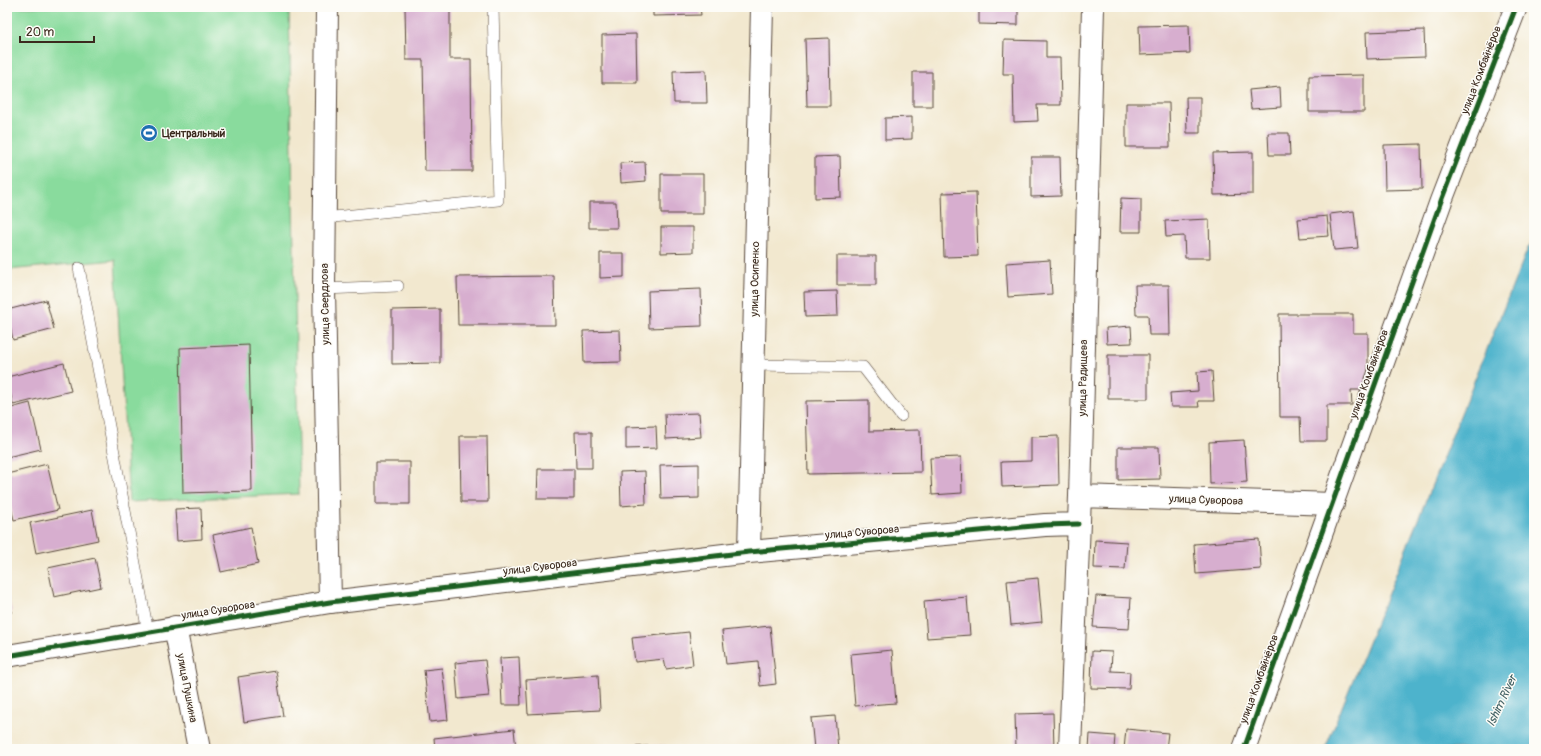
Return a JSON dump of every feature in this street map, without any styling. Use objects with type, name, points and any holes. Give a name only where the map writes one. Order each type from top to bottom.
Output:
[{"type":"street","name":"улица Свердлова","points":[[327,7],[324,289],[330,602]]},
{"type":"street","name":"улица Осипенко","points":[[749,552],[752,365],[762,7]]},
{"type":"street","name":"улица Радищева","points":[[1070,749],[1080,496],[1093,7]]},
{"type":"street","name":"улица Комбайнёров","points":[[1244,749],[1441,201],[1516,7]]},
{"type":"street","name":"улица Суворова","points":[[1080,496],[1333,504]]},
{"type":"street","name":"улица Суворова","points":[[7,656],[330,602],[749,552],[1045,525],[1078,524]]},
{"type":"street","name":"улица Пушкина","points":[[176,627],[199,749]]},
{"type":"lane","points":[[324,218],[498,200],[493,7]]},
{"type":"lane","points":[[79,268],[148,632]]},
{"type":"lane","points":[[324,289],[398,286]]},
{"type":"lane","points":[[752,365],[863,367],[901,416]]},
{"type":"green space","name":"Центральный","points":[[7,7],[289,7],[299,494],[129,502],[115,260],[7,270]]},
{"type":"water","name":"Ishim River","points":[[1534,238],[1534,749],[1325,749],[1528,248]]},
{"type":"building","points":[[405,7],[450,7],[450,59],[471,59],[472,171],[425,171],[423,60],[406,60]]},
{"type":"building","points":[[653,7],[700,7],[701,15],[653,16]]},
{"type":"building","points":[[979,8],[1018,8],[1018,25],[979,24]]},
{"type":"building","points":[[1189,25],[1190,53],[1140,55],[1139,26]]},
{"type":"building","points":[[1424,30],[1425,57],[1367,59],[1366,32]]},
{"type":"building","points":[[636,34],[637,83],[602,83],[602,35]]},
{"type":"building","points":[[829,38],[830,106],[807,106],[805,39]]},
{"type":"building","points":[[1004,40],[1046,41],[1046,58],[1060,58],[1061,105],[1037,105],[1038,121],[1014,122],[1013,74],[1003,74]]},
{"type":"building","points":[[706,70],[707,103],[674,103],[673,71]]},
{"type":"building","points":[[913,72],[932,72],[932,106],[913,106]]},
{"type":"building","points":[[1364,75],[1364,112],[1309,112],[1309,76]]},
{"type":"building","points":[[1280,87],[1281,107],[1251,109],[1249,90]]},
{"type":"building","points":[[1186,97],[1200,97],[1200,133],[1187,133]]},
{"type":"building","points":[[1126,103],[1169,103],[1170,147],[1126,147]]},
{"type":"building","points":[[912,117],[912,139],[885,140],[885,118]]},
{"type":"building","points":[[1268,133],[1289,133],[1290,155],[1269,155]]},
{"type":"building","points":[[1421,144],[1422,189],[1385,190],[1384,145]]},
{"type":"building","points":[[1253,152],[1253,194],[1214,195],[1213,153]]},
{"type":"building","points":[[840,156],[841,197],[815,198],[815,157]]},
{"type":"building","points":[[1031,157],[1060,157],[1061,196],[1031,197]]},
{"type":"building","points":[[645,162],[646,181],[621,183],[620,163]]},
{"type":"building","points":[[661,174],[703,174],[703,214],[661,214]]},
{"type":"building","points":[[976,192],[978,256],[944,257],[942,193]]},
{"type":"building","points":[[1121,198],[1141,199],[1141,232],[1120,232]]},
{"type":"building","points":[[589,202],[616,202],[617,228],[589,228]]},
{"type":"building","points":[[1354,211],[1358,248],[1334,250],[1330,214]]},
{"type":"building","points":[[1327,216],[1329,236],[1300,238],[1298,219]]},
{"type":"building","points":[[1209,219],[1210,258],[1185,258],[1184,236],[1166,237],[1165,221]]},
{"type":"building","points":[[661,227],[693,227],[693,252],[661,253]]},
{"type":"building","points":[[600,253],[624,253],[624,277],[600,278]]},
{"type":"building","points":[[837,256],[876,256],[876,285],[837,285]]},
{"type":"building","points":[[1050,260],[1052,294],[1008,297],[1006,263]]},
{"type":"building","points":[[554,276],[555,325],[458,325],[457,277]]},
{"type":"building","points":[[1135,285],[1169,285],[1170,335],[1149,335],[1148,315],[1136,315]]},
{"type":"building","points":[[701,289],[702,326],[649,328],[648,291]]},
{"type":"building","points":[[837,291],[838,316],[805,317],[804,292]]},
{"type":"building","points":[[46,300],[54,329],[13,340],[7,310]]},
{"type":"building","points":[[440,309],[440,363],[392,364],[392,310]]},
{"type":"building","points":[[1279,314],[1353,314],[1353,333],[1368,333],[1368,390],[1351,390],[1352,405],[1327,405],[1327,441],[1301,441],[1300,417],[1280,417]]},
{"type":"building","points":[[1131,326],[1132,343],[1107,344],[1106,328]]},
{"type":"building","points":[[620,330],[621,362],[584,363],[583,331]]},
{"type":"building","points":[[249,345],[252,491],[183,493],[180,348]]},
{"type":"building","points":[[1108,355],[1148,355],[1148,399],[1108,399]]},
{"type":"building","points":[[64,363],[71,391],[13,405],[7,377]]},
{"type":"building","points":[[1212,371],[1214,401],[1198,401],[1199,407],[1171,407],[1170,393],[1198,391],[1197,372]]},
{"type":"building","points":[[869,400],[869,431],[920,430],[921,472],[808,474],[806,401]]},
{"type":"building","points":[[30,403],[41,449],[7,457],[7,409]]},
{"type":"building","points":[[699,413],[701,437],[666,439],[665,414]]},
{"type":"building","points":[[656,426],[657,448],[626,449],[626,427]]},
{"type":"building","points":[[575,432],[592,432],[592,468],[576,468]]},
{"type":"building","points":[[460,436],[487,436],[488,502],[461,502]]},
{"type":"building","points":[[1058,436],[1059,485],[1002,487],[1001,462],[1031,461],[1031,437]]},
{"type":"building","points":[[1244,440],[1247,482],[1210,484],[1209,442]]},
{"type":"building","points":[[1118,447],[1159,447],[1160,479],[1118,480]]},
{"type":"building","points":[[961,457],[962,493],[932,495],[930,458]]},
{"type":"building","points":[[376,462],[410,462],[410,504],[376,504]]},
{"type":"building","points":[[47,464],[58,510],[14,520],[7,491],[7,474]]},
{"type":"building","points":[[699,464],[699,498],[661,499],[660,465]]},
{"type":"building","points":[[538,469],[574,469],[574,499],[537,499]]},
{"type":"building","points":[[645,471],[646,504],[621,506],[620,472]]},
{"type":"building","points":[[201,508],[202,539],[177,541],[175,509]]},
{"type":"building","points":[[92,510],[98,540],[36,553],[30,523]]},
{"type":"building","points":[[251,527],[258,564],[221,572],[213,535]]},
{"type":"building","points":[[1259,539],[1261,569],[1196,574],[1194,544]]},
{"type":"building","points":[[1095,540],[1127,542],[1125,569],[1094,568]]},
{"type":"building","points":[[95,558],[101,587],[54,597],[48,568]]},
{"type":"building","points":[[1038,578],[1042,622],[1011,625],[1007,581]]},
{"type":"building","points":[[7,593],[12,612],[7,613]]},
{"type":"building","points":[[1096,596],[1131,598],[1129,629],[1093,627]]},
{"type":"building","points":[[967,597],[970,635],[927,638],[924,601]]},
{"type":"building","points":[[770,626],[776,684],[760,686],[758,661],[726,664],[722,631]]},
{"type":"building","points":[[689,632],[693,665],[666,669],[664,659],[635,662],[632,638]]},
{"type":"building","points":[[892,650],[896,703],[855,706],[851,654]]},
{"type":"building","points":[[1092,651],[1112,652],[1111,671],[1130,672],[1129,689],[1091,688]]},
{"type":"building","points":[[519,657],[521,705],[502,705],[500,658]]},
{"type":"building","points":[[485,660],[489,696],[458,699],[455,663]]},
{"type":"building","points":[[442,668],[448,720],[430,722],[424,670]]},
{"type":"building","points":[[276,671],[283,716],[244,722],[238,677]]},
{"type":"building","points":[[598,675],[600,710],[528,714],[526,680]]},
{"type":"building","points":[[1053,713],[1054,749],[1016,749],[1015,714]]},
{"type":"building","points":[[835,716],[838,749],[814,749],[811,718]]},
{"type":"building","points":[[514,729],[516,749],[435,749],[434,738]]},
{"type":"building","points":[[1126,729],[1168,733],[1166,749],[1124,749]]},
{"type":"building","points":[[1090,734],[1115,736],[1114,749],[1089,749]]},
{"type":"building","points":[[666,745],[666,749],[631,749],[631,747]]},
{"type":"cycle path","points":[[1244,749],[1441,201],[1516,7]]},
{"type":"cycle path","points":[[7,656],[330,602],[749,552],[1045,525],[1078,524]]},
{"type":"place","name":"Центральный","points":[[149,133]]}]
